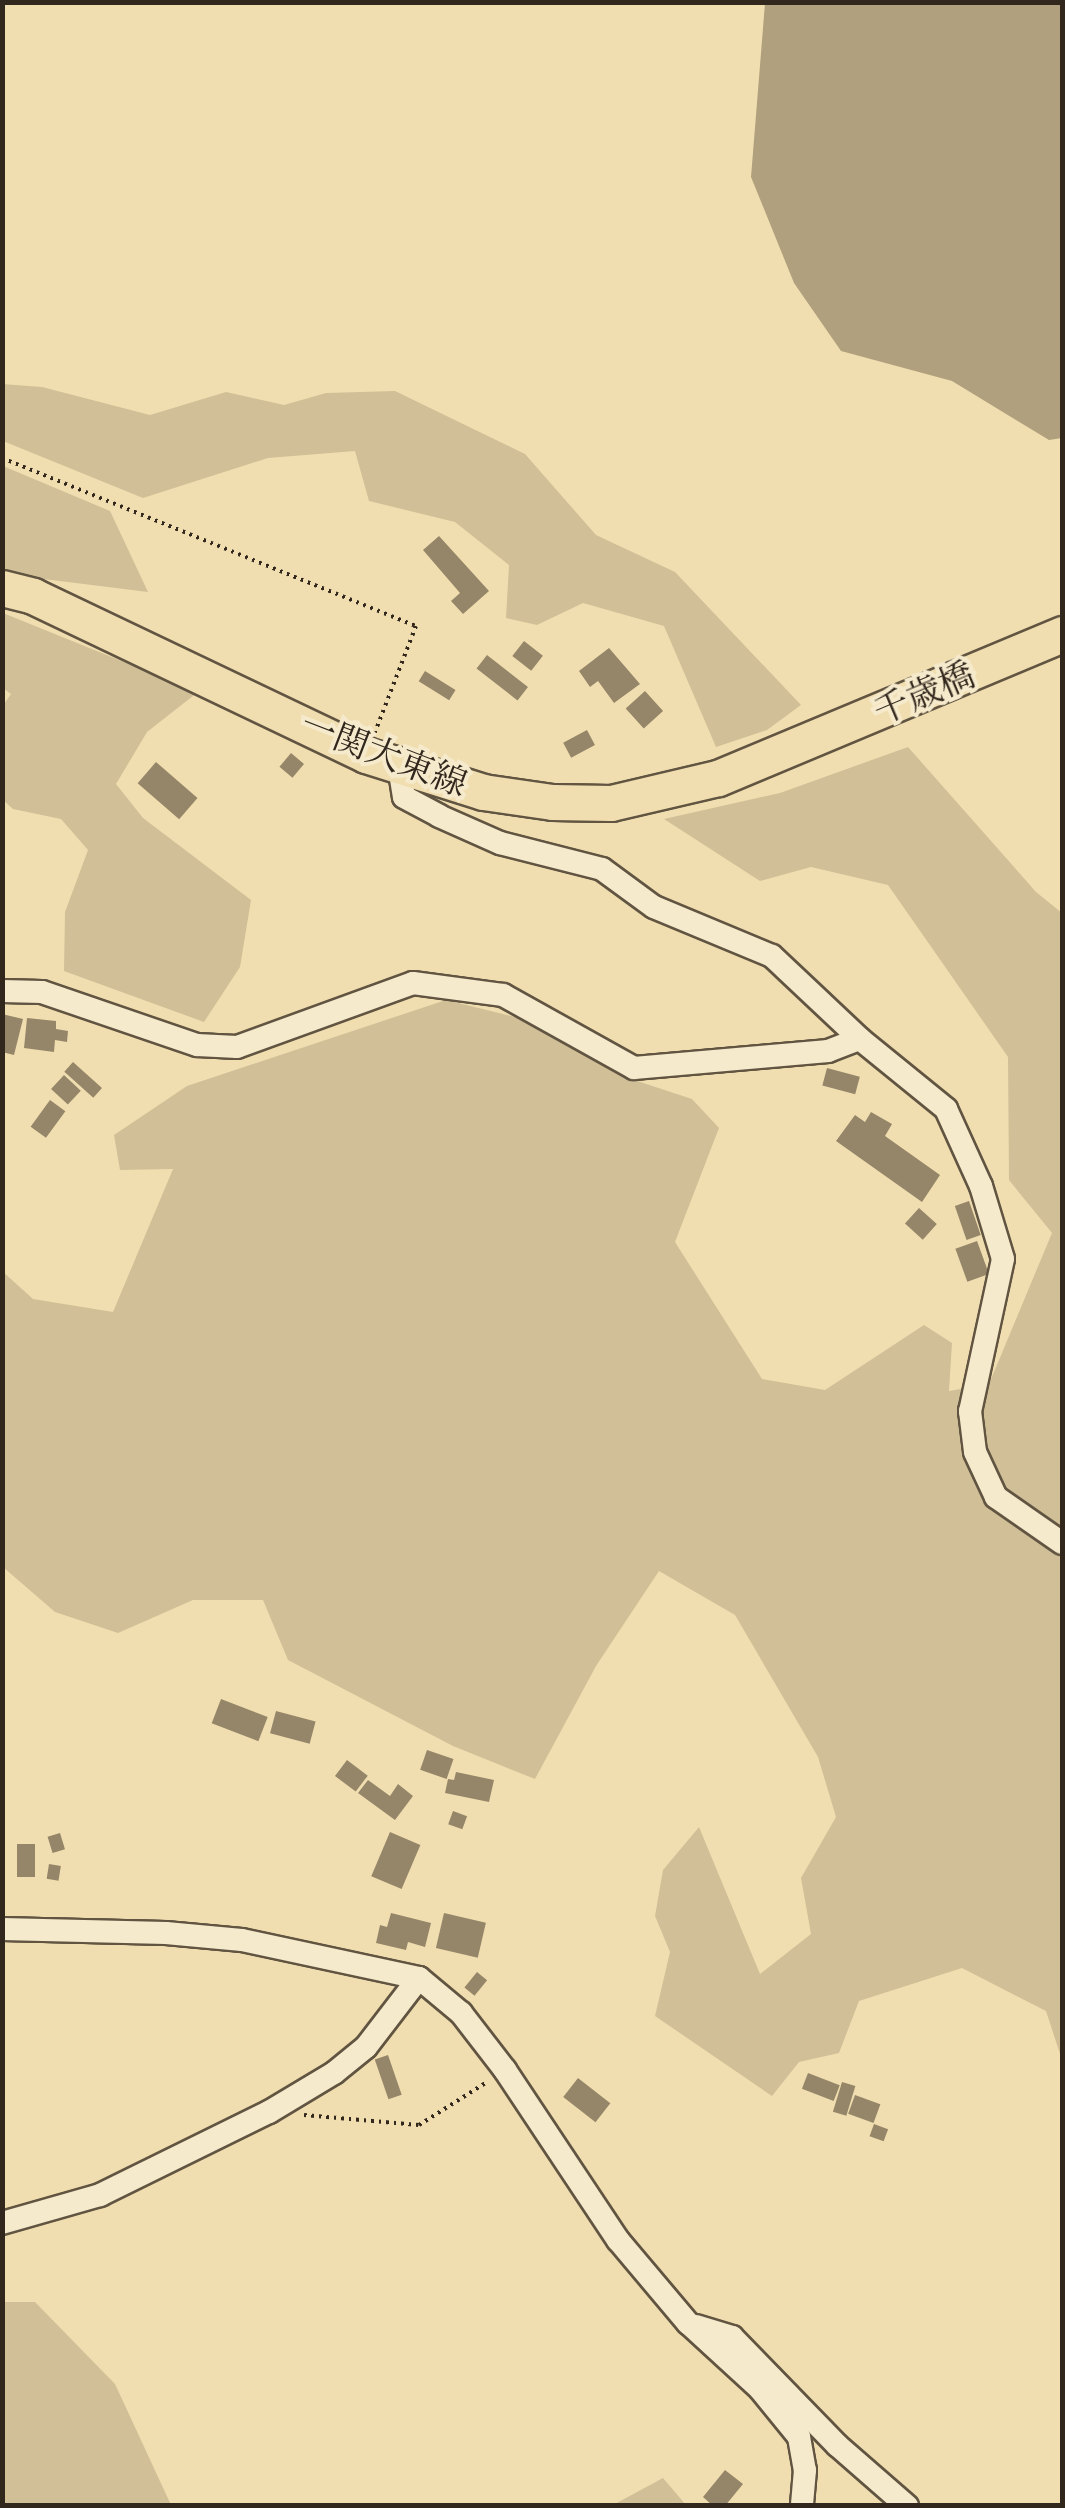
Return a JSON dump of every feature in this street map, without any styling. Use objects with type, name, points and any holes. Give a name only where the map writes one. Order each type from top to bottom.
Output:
[{"type":"main road","name":"一関大東線","points":[[2,588],[33,596],[382,760],[483,792],[552,802],[612,803],[671,792],[786,752]]},
{"type":"main road","name":"千歳橋","points":[[786,752],[1062,634]]},
{"type":"street","points":[[382,760],[404,797],[439,816],[500,843],[602,870],[654,906],[772,956],[860,1039],[946,1109],[981,1186],[1002,1259],[970,1411],[975,1452],[996,1497],[1062,1543]]},
{"type":"street","points":[[2,991],[42,992],[197,1045],[237,1047],[413,983],[502,995],[634,1068],[828,1051],[860,1039]]},
{"type":"street","points":[[2,1930],[166,1933],[242,1940],[418,1978],[460,2013],[505,2070],[618,2240],[688,2324],[760,2389],[799,2437],[805,2470],[802,2506]]},
{"type":"street","points":[[2,2223],[100,2195],[270,2112],[334,2074],[366,2047],[418,1978]]},
{"type":"street","points":[[688,2324],[732,2337],[837,2444],[907,2506]]},
{"type":"path","points":[[2,458],[416,626],[382,760]]},
{"type":"path","points":[[270,2112],[419,2125],[505,2070]]},
{"type":"shaded area","points":[[765,3],[1062,3],[1062,438],[1049,440],[952,381],[841,351],[794,283],[751,177]]},
{"type":"shaded area","points":[[2,384],[42,387],[150,415],[226,392],[284,405],[326,393],[395,391],[525,454],[596,535],[675,572],[801,705],[767,730],[716,747],[664,626],[583,603],[537,625],[506,618],[509,565],[455,522],[369,501],[355,451],[268,458],[143,498],[3,441]]},
{"type":"shaded area","points":[[3,466],[110,511],[148,592],[3,574]]},
{"type":"shaded area","points":[[3,613],[198,692],[147,732],[116,784],[143,818],[251,900],[240,967],[204,1022],[64,971],[65,912],[88,850],[61,819],[13,809],[3,800],[2,707],[11,694],[3,688]]},
{"type":"shaded area","points":[[908,747],[1036,892],[1062,913],[1062,2060],[1046,2011],[962,1968],[859,2001],[839,2053],[799,2062],[772,2096],[655,2016],[670,1952],[655,1916],[663,1870],[699,1827],[760,1974],[811,1934],[801,1878],[836,1817],[818,1757],[735,1615],[659,1571],[596,1666],[535,1779],[453,1746],[288,1660],[263,1600],[193,1600],[118,1633],[55,1612],[3,1567],[2,1271],[33,1299],[113,1312],[173,1169],[120,1170],[114,1135],[187,1086],[446,1000],[555,1027],[628,1078],[692,1099],[719,1128],[675,1242],[762,1379],[825,1390],[924,1325],[952,1343],[949,1391],[989,1384],[1052,1233],[1009,1180],[1008,1057],[888,885],[811,867],[760,881],[664,819],[780,793]]},
{"type":"shaded area","points":[[3,2302],[35,2302],[115,2384],[171,2505],[3,2505]]},
{"type":"shaded area","points":[[663,2478],[686,2505],[613,2505]]},
{"type":"building","points":[[439,536],[489,591],[463,614],[451,601],[460,593],[423,550]]},
{"type":"building","points":[[524,641],[543,656],[531,671],[512,656]]},
{"type":"building","points":[[609,648],[640,684],[614,703],[598,681],[590,687],[579,671]]},
{"type":"building","points":[[487,655],[528,687],[518,700],[477,668]]},
{"type":"building","points":[[425,671],[456,690],[449,700],[419,681]]},
{"type":"building","points":[[645,691],[663,711],[644,728],[626,708]]},
{"type":"building","points":[[587,730],[595,745],[571,758],[563,743]]},
{"type":"building","points":[[291,753],[304,764],[292,778],[279,767]]},
{"type":"building","points":[[156,762],[198,798],[179,819],[138,783]]},
{"type":"building","points":[[2,1014],[23,1019],[14,1055],[2,1052]]},
{"type":"building","points":[[27,1018],[56,1021],[56,1029],[68,1031],[67,1042],[55,1040],[54,1052],[24,1048]]},
{"type":"building","points":[[73,1062],[102,1088],[93,1098],[64,1072]]},
{"type":"building","points":[[827,1068],[860,1077],[855,1094],[822,1085]]},
{"type":"building","points":[[64,1075],[81,1091],[68,1105],[51,1089]]},
{"type":"building","points":[[50,1100],[65,1111],[46,1138],[31,1127]]},
{"type":"building","points":[[871,1112],[892,1124],[885,1136],[940,1175],[922,1202],[836,1141],[855,1115],[865,1122]]},
{"type":"building","points":[[969,1201],[981,1235],[967,1240],[955,1206]]},
{"type":"building","points":[[919,1208],[937,1224],[923,1240],[905,1224]]},
{"type":"building","points":[[977,1241],[989,1274],[967,1282],[955,1249]]},
{"type":"building","points":[[221,1699],[268,1717],[258,1741],[212,1723]]},
{"type":"building","points":[[276,1711],[316,1722],[310,1744],[270,1733]]},
{"type":"building","points":[[427,1750],[453,1759],[447,1779],[420,1770]]},
{"type":"building","points":[[347,1760],[368,1776],[356,1792],[335,1776]]},
{"type":"building","points":[[456,1772],[494,1780],[489,1802],[445,1793],[448,1779],[454,1780]]},
{"type":"building","points":[[368,1780],[390,1796],[398,1784],[413,1796],[395,1820],[358,1793]]},
{"type":"building","points":[[453,1811],[467,1816],[462,1829],[448,1824]]},
{"type":"building","points":[[390,1832],[420,1845],[402,1889],[371,1876]]},
{"type":"building","points":[[60,1833],[65,1849],[53,1853],[48,1837]]},
{"type":"building","points":[[17,1844],[35,1844],[35,1877],[17,1877]]},
{"type":"building","points":[[49,1864],[61,1866],[59,1881],[47,1879]]},
{"type":"building","points":[[391,1913],[431,1923],[425,1947],[408,1942],[406,1950],[376,1943],[380,1925],[387,1927]]},
{"type":"building","points":[[444,1913],[486,1923],[478,1958],[436,1948]]},
{"type":"building","points":[[477,1972],[487,1980],[475,1996],[464,1988]]},
{"type":"building","points":[[388,2055],[402,2095],[388,2099],[375,2060]]},
{"type":"building","points":[[808,2073],[840,2085],[834,2101],[802,2089]]},
{"type":"building","points":[[578,2078],[610,2103],[596,2122],[563,2097]]},
{"type":"building","points":[[842,2082],[855,2086],[846,2116],[833,2112]]},
{"type":"building","points":[[855,2095],[880,2104],[874,2123],[848,2114]]},
{"type":"building","points":[[874,2124],[888,2129],[884,2141],[870,2136]]},
{"type":"building","points":[[725,2470],[743,2484],[725,2506],[713,2506],[703,2497]]}]
